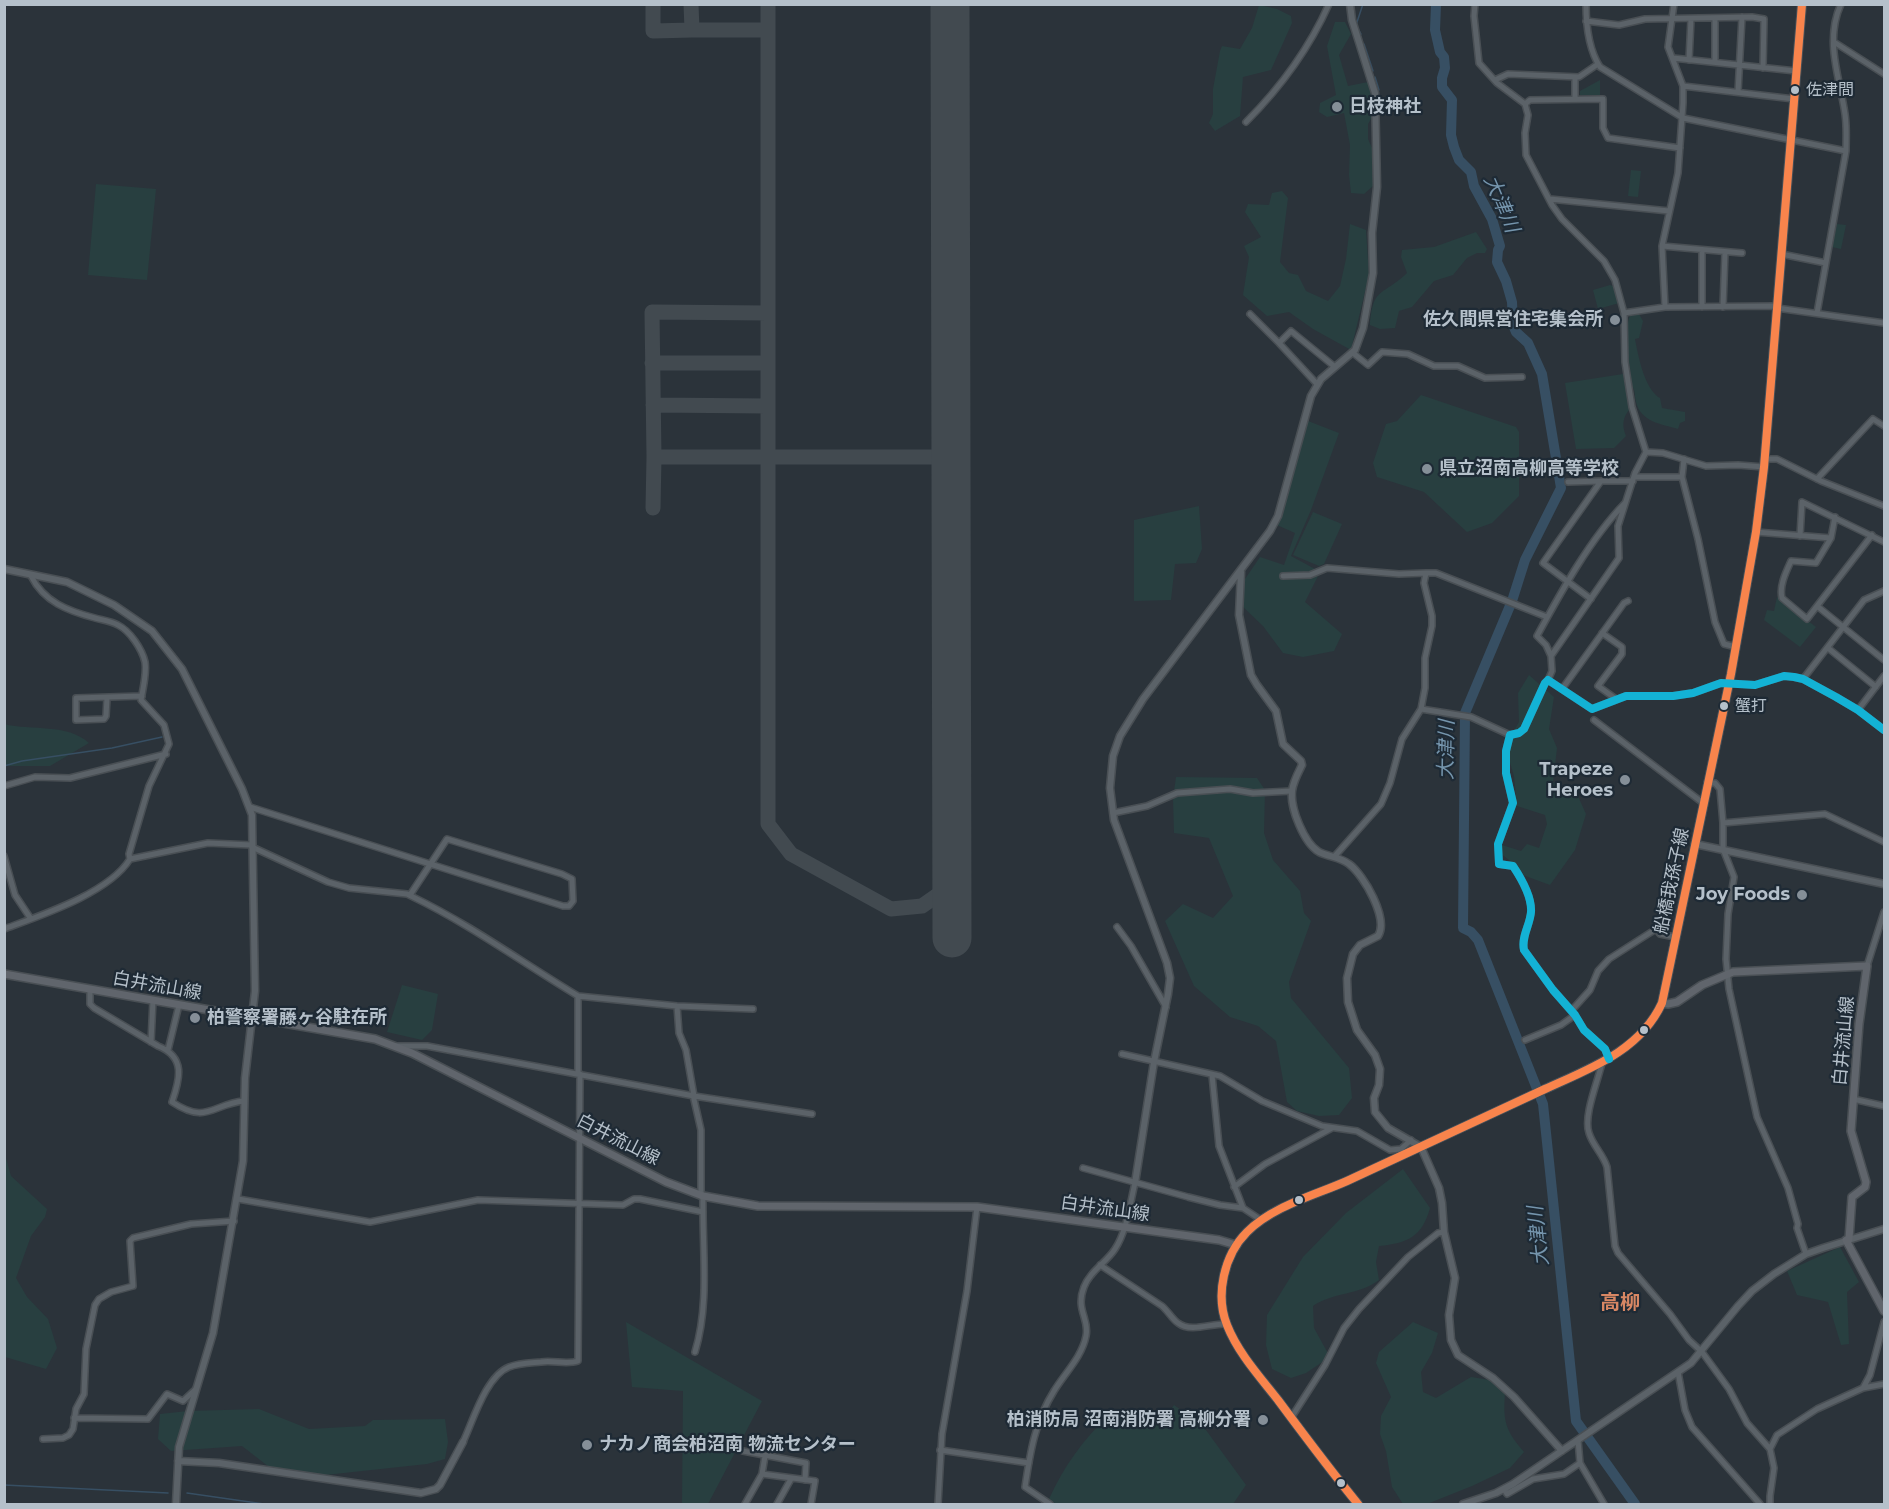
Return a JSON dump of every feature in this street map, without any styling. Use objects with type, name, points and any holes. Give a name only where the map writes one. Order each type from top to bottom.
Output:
[{"type":"main road","name":"船橋我孫子線","points":[[1358,1504],[1240,1350],[1226,1324],[1222,1288],[1224,1274],[1236,1245],[1261,1220],[1606,1061],[1631,1044],[1657,1014],[1662,1003],[1730,682],[1756,532],[1764,463],[1802,4]]},
{"type":"main road","name":"白井流山線","points":[[1867,966],[1859,1024],[1851,1131],[1866,1182],[1865,1186],[1852,1197],[1849,1239],[1846,1240],[1884,1311]]},
{"type":"main road","points":[[1662,1003],[1677,1002],[1727,973],[1867,966]]},
{"type":"main road","name":"白井流山線","points":[[4,974],[375,1039],[395,1046],[666,1182],[702,1196],[758,1206],[976,1207],[1219,1240],[1236,1245]]},
{"type":"street","points":[[1246,122],[1285,80],[1321,24],[1329,4]]},
{"type":"street","points":[[1050,1504],[1025,1487],[1032,1443],[1046,1404],[1073,1365],[1086,1338],[1087,1328],[1080,1308],[1081,1298],[1091,1273],[1118,1245],[1124,1227],[1135,1183],[1170,978],[1167,963],[1113,813],[1110,773],[1113,756],[1120,736],[1143,699],[1265,540],[1278,516],[1306,405],[1317,384],[1353,353],[1363,328],[1373,273],[1372,232],[1377,187],[1376,93],[1352,21],[1350,4]]},
{"type":"street","points":[[1475,4],[1474,16],[1479,63],[1495,80],[1525,104],[1528,115],[1525,133],[1526,155],[1562,219],[1610,269],[1622,302],[1625,362],[1632,407],[1646,452],[1633,479],[1618,526],[1618,558],[1551,656]]},
{"type":"street","points":[[1586,4],[1586,21],[1598,64],[1683,118],[1846,152]]},
{"type":"street","points":[[1665,308],[1662,246],[1678,173],[1683,118],[1683,86],[1668,47],[1674,4]]},
{"type":"street","points":[[1817,313],[1846,152],[1847,125],[1834,65],[1835,20],[1841,4]]},
{"type":"street","points":[[1715,18],[1715,62]]},
{"type":"street","points":[[1738,92],[1742,18]]},
{"type":"street","points":[[1586,21],[1619,25],[1645,19],[1764,19],[1763,68]]},
{"type":"street","points":[[1689,60],[1691,19]]},
{"type":"street","points":[[1834,42],[1883,73],[1884,66]]},
{"type":"street","points":[[1672,58],[1796,71]]},
{"type":"street","points":[[1495,80],[1509,74],[1579,77],[1598,64]]},
{"type":"street","points":[[1575,77],[1575,99]]},
{"type":"street","points":[[1683,86],[1794,99]]},
{"type":"street","points":[[1525,104],[1530,100],[1603,99],[1603,128],[1608,138],[1680,148]]},
{"type":"street","points":[[1550,200],[1669,211]]},
{"type":"street","points":[[1662,246],[1742,253]]},
{"type":"street","points":[[1702,251],[1702,307]]},
{"type":"street","points":[[1723,307],[1725,252]]},
{"type":"street","points":[[1781,254],[1826,263]]},
{"type":"street","points":[[1624,313],[1665,308],[1773,306],[1884,322]]},
{"type":"street","points":[[1250,314],[1317,384]]},
{"type":"street","points":[[1279,343],[1291,331],[1335,367]]},
{"type":"street","points":[[1353,353],[1368,365],[1382,352],[1400,352],[1434,366],[1458,366],[1485,378],[1522,377]]},
{"type":"street","points":[[1817,479],[1873,418],[1884,427]]},
{"type":"street","points":[[1646,452],[1663,453],[1706,466],[1764,463],[1777,459],[1817,479],[1884,506]]},
{"type":"street","points":[[1684,459],[1682,477],[1698,539],[1715,622],[1724,644],[1736,647]]},
{"type":"street","points":[[1568,482],[1682,477]]},
{"type":"street","points":[[1591,599],[1544,563],[1601,481]]},
{"type":"street","points":[[1800,536],[1802,502],[1884,542]]},
{"type":"street","points":[[1421,709],[1461,714],[1510,735],[1519,734],[1524,729],[1552,671],[1551,656],[1546,645],[1537,636],[1567,582],[1614,514],[1625,503]]},
{"type":"street","points":[[1835,517],[1831,538],[1816,562],[1791,561],[1783,581],[1780,594],[1782,598],[1807,619],[1872,535]]},
{"type":"street","points":[[1756,532],[1831,538]]},
{"type":"street","points":[[1283,576],[1310,575],[1326,568],[1399,574],[1436,573],[1547,617]]},
{"type":"street","points":[[4,569],[67,582],[114,605],[141,622],[161,641],[185,674],[250,807],[255,991],[250,1017],[244,1101],[243,1161],[213,1333],[179,1447],[176,1504]]},
{"type":"street","points":[[1242,571],[1239,615],[1248,650],[1251,675],[1276,711],[1283,744],[1302,765],[1292,791],[1295,814],[1308,840],[1319,852],[1350,864],[1357,871],[1380,914],[1382,927],[1378,936],[1360,945],[1353,954],[1347,978],[1348,1002],[1357,1030],[1375,1055],[1380,1069],[1379,1084],[1374,1098],[1375,1112],[1388,1128],[1421,1147],[1438,1188],[1442,1203],[1444,1232],[1455,1278],[1449,1328],[1454,1348],[1463,1359],[1493,1378],[1514,1397],[1562,1451]]},
{"type":"street","points":[[1334,857],[1381,804],[1390,783],[1402,739],[1421,709],[1425,688],[1425,658],[1432,626],[1432,616],[1424,583],[1426,573]]},
{"type":"street","points":[[4,929],[79,899],[123,870],[130,859],[129,854],[149,786],[169,744],[164,725],[141,700],[146,664],[128,633],[118,625],[77,613],[45,597],[36,587],[31,576]]},
{"type":"street","points":[[1803,679],[1864,600],[1884,591]]},
{"type":"street","points":[[1562,689],[1628,601]]},
{"type":"street","points":[[1816,606],[1884,660]]},
{"type":"street","points":[[1602,633],[1622,646],[1622,654],[1598,686],[1617,699]]},
{"type":"street","points":[[1828,648],[1876,687]]},
{"type":"street","points":[[1548,680],[1592,709],[1626,696],[1673,696],[1693,693],[1721,683],[1755,685],[1784,676],[1803,679],[1858,710],[1884,730]]},
{"type":"street","points":[[1858,710],[1884,676]]},
{"type":"street","points":[[107,698],[104,719],[76,720],[76,698],[142,696]]},
{"type":"street","points":[[1594,720],[1703,803]]},
{"type":"street","points":[[1510,735],[1506,750],[1506,773],[1513,803],[1498,844],[1499,864],[1513,866],[1530,899],[1531,913],[1523,943],[1524,950],[1553,990],[1574,1013],[1589,1036],[1605,1049],[1606,1061],[1589,1115],[1588,1129],[1589,1136],[1605,1159],[1607,1167],[1615,1246],[1623,1259],[1671,1314],[1689,1340],[1702,1352],[1729,1389],[1748,1424],[1770,1449],[1774,1468],[1770,1504]]},
{"type":"street","points":[[4,786],[35,777],[70,778],[166,754]]},
{"type":"street","points":[[1707,783],[1715,783],[1720,789],[1723,849],[1734,877],[1728,914],[1727,973],[1757,1117],[1788,1188],[1806,1254]]},
{"type":"street","points":[[1113,813],[1147,806],[1177,793],[1230,789],[1252,793],[1292,791]]},
{"type":"street","points":[[250,807],[430,864],[564,906],[569,906],[573,901],[572,879],[447,839],[430,864],[410,895]]},
{"type":"street","points":[[1723,823],[1825,814],[1884,842]]},
{"type":"street","points":[[130,859],[208,843],[252,846],[328,882],[349,888],[410,895],[477,931],[532,969],[578,996],[676,1006],[753,1010]]},
{"type":"street","points":[[1695,844],[1884,884]]},
{"type":"street","points":[[4,855],[15,895],[32,919]]},
{"type":"street","points":[[1867,966],[1884,912]]},
{"type":"street","points":[[1117,927],[1131,946],[1166,1007]]},
{"type":"street","points":[[1525,1040],[1561,1025],[1574,1013],[1590,990],[1598,971],[1609,959],[1656,929],[1660,934],[1675,937]]},
{"type":"street","points":[[90,990],[90,1004],[94,1008],[168,1050],[180,1072],[172,1102],[185,1110],[201,1113],[244,1101]]},
{"type":"street","points":[[178,1461],[219,1463],[421,1493],[436,1489],[440,1485],[490,1384],[498,1373],[516,1365],[548,1361],[570,1364],[578,1361],[580,1138],[578,996]]},
{"type":"street","points":[[151,1042],[153,1000]]},
{"type":"street","points":[[168,1050],[179,1005]]},
{"type":"street","points":[[676,1006],[679,1033],[686,1050],[701,1130],[703,1313],[695,1352]]},
{"type":"street","points":[[395,1046],[427,1046],[694,1095],[812,1114]]},
{"type":"street","points":[[1122,1054],[1220,1076],[1262,1101],[1322,1126],[1357,1131],[1395,1151],[1411,1140]]},
{"type":"street","points":[[1212,1075],[1219,1146],[1243,1208]]},
{"type":"street","points":[[1853,1099],[1884,1106]]},
{"type":"street","points":[[1234,1186],[1265,1164],[1332,1128]]},
{"type":"street","points":[[1083,1168],[1220,1205],[1243,1208],[1261,1220]]},
{"type":"street","points":[[238,1199],[370,1222],[477,1200],[623,1205],[634,1199],[640,1199],[703,1212]]},
{"type":"street","points":[[938,1504],[940,1450],[967,1291],[976,1207]]},
{"type":"street","points":[[43,1439],[63,1438],[73,1429],[76,1409],[84,1394],[86,1349],[95,1305],[99,1299],[111,1292],[133,1286],[131,1239],[191,1224],[234,1221]]},
{"type":"street","points":[[1463,1504],[1483,1499],[1504,1489],[1691,1363],[1752,1291],[1774,1274],[1806,1254],[1884,1229]]},
{"type":"street","points":[[1291,1418],[1325,1365],[1344,1328],[1359,1309],[1408,1257],[1438,1233],[1444,1232]]},
{"type":"street","points":[[1100,1265],[1162,1306],[1178,1323],[1190,1327],[1226,1324]]},
{"type":"street","points":[[1863,1388],[1870,1375],[1884,1322]]},
{"type":"street","points":[[1678,1372],[1682,1401],[1692,1427],[1760,1504]]},
{"type":"street","points":[[1758,1436],[1777,1435],[1817,1409],[1863,1388],[1884,1384]]},
{"type":"street","points":[[74,1418],[148,1419],[167,1394],[183,1401],[197,1388]]},
{"type":"street","points":[[1770,1449],[1777,1435]]},
{"type":"street","points":[[1579,1439],[1580,1464],[1604,1504]]},
{"type":"street","points":[[940,1450],[1029,1463]]},
{"type":"street","points":[[743,1451],[806,1463],[806,1480]]},
{"type":"street","points":[[745,1504],[762,1474],[765,1456]]},
{"type":"street","points":[[1504,1489],[1507,1494],[1533,1479],[1564,1474],[1580,1464]]},
{"type":"street","points":[[762,1474],[815,1481],[811,1504]]},
{"type":"street","points":[[777,1504],[791,1479]]},
{"type":"green space","points":[[1259,5],[1277,9],[1291,16],[1292,23],[1271,70],[1243,77],[1240,116],[1215,131],[1209,123],[1213,114],[1213,89],[1220,51],[1222,46],[1240,49],[1252,28]]},
{"type":"green space","points":[[1335,22],[1345,22],[1351,34],[1339,55],[1348,86],[1368,82],[1373,103],[1372,117],[1368,124],[1368,139],[1372,148],[1373,186],[1364,194],[1351,193],[1350,145],[1344,113],[1327,117],[1319,112],[1320,103],[1336,95],[1327,46]]},
{"type":"green space","points":[[1600,80],[1600,95],[1580,95],[1580,91]]},
{"type":"green space","points":[[1631,170],[1641,171],[1638,197],[1628,196]]},
{"type":"green space","points":[[96,184],[156,189],[147,280],[88,275]]},
{"type":"green space","points":[[1282,191],[1288,198],[1280,262],[1289,273],[1298,275],[1306,291],[1328,301],[1340,286],[1350,224],[1366,230],[1369,275],[1351,350],[1313,329],[1289,312],[1267,316],[1243,295],[1249,257],[1244,246],[1261,237],[1245,212],[1248,204],[1269,205],[1272,193]]},
{"type":"green space","points":[[1837,224],[1846,225],[1841,249],[1832,247]]},
{"type":"green space","points":[[1476,232],[1487,249],[1485,253],[1477,253],[1467,258],[1453,275],[1434,281],[1412,307],[1399,311],[1395,328],[1380,329],[1370,325],[1376,298],[1407,273],[1401,257],[1402,250],[1434,247]]},
{"type":"green space","points":[[1613,286],[1619,303],[1598,309],[1593,290]]},
{"type":"green space","points":[[1631,314],[1639,314],[1643,321],[1639,338],[1635,339],[1643,372],[1650,388],[1660,398],[1662,408],[1685,412],[1685,421],[1680,423],[1678,429],[1647,418],[1642,414],[1636,402],[1625,347]]},
{"type":"green space","points":[[1623,374],[1630,409],[1624,422],[1626,436],[1614,448],[1576,449],[1565,383]]},
{"type":"green space","points":[[1421,395],[1516,427],[1519,432],[1519,496],[1492,523],[1467,532],[1424,492],[1377,477],[1373,463],[1386,424],[1397,421]]},
{"type":"green space","points":[[1308,421],[1339,433],[1311,510],[1291,556],[1315,569],[1318,576],[1305,602],[1342,634],[1334,651],[1303,657],[1283,653],[1263,626],[1242,606],[1243,582],[1260,557],[1284,565],[1295,533],[1277,525]]},
{"type":"green space","points":[[1199,506],[1202,549],[1196,563],[1175,564],[1171,600],[1134,601],[1134,520]]},
{"type":"green space","points":[[1313,512],[1342,524],[1324,564],[1319,566],[1293,555]]},
{"type":"green space","points":[[1777,597],[1816,627],[1800,647],[1764,620],[1767,610],[1774,611]]},
{"type":"green space","points":[[1529,675],[1554,697],[1549,729],[1557,748],[1553,782],[1577,794],[1586,814],[1575,850],[1550,885],[1520,874],[1514,864],[1500,853],[1502,845],[1521,851],[1527,844],[1539,848],[1547,824],[1545,815],[1517,806],[1514,776],[1508,756],[1511,736],[1519,722],[1518,693]]},
{"type":"green space","points":[[4,724],[60,730],[89,743],[50,766],[5,766]]},
{"type":"green space","points":[[1176,777],[1257,778],[1265,790],[1264,833],[1273,860],[1300,891],[1304,913],[1311,921],[1289,982],[1291,998],[1349,1068],[1352,1098],[1339,1115],[1319,1116],[1297,1111],[1287,1102],[1276,1041],[1258,1026],[1230,1017],[1194,986],[1165,921],[1183,904],[1213,918],[1233,896],[1209,838],[1174,833],[1173,799]]},
{"type":"green space","points":[[402,985],[438,994],[432,1030],[422,1040],[387,1032]]},
{"type":"green space","points":[[4,1151],[11,1176],[47,1209],[45,1217],[31,1236],[16,1278],[27,1297],[48,1319],[57,1348],[46,1369],[5,1357]]},
{"type":"green space","points":[[1403,1169],[1430,1208],[1423,1226],[1406,1240],[1379,1246],[1376,1262],[1379,1280],[1372,1285],[1329,1298],[1313,1306],[1314,1328],[1330,1357],[1306,1373],[1291,1378],[1272,1369],[1266,1345],[1267,1315],[1303,1257],[1346,1213]]},
{"type":"green space","points":[[1840,1247],[1859,1282],[1847,1292],[1849,1344],[1841,1345],[1828,1302],[1797,1295],[1787,1271]]},
{"type":"green space","points":[[626,1322],[762,1401],[708,1504],[682,1504],[683,1391],[632,1387]]},
{"type":"green space","points":[[1413,1322],[1438,1333],[1432,1353],[1421,1372],[1423,1392],[1436,1398],[1471,1377],[1490,1380],[1505,1393],[1504,1411],[1507,1425],[1524,1452],[1510,1468],[1427,1504],[1403,1504],[1392,1487],[1386,1451],[1380,1434],[1381,1416],[1391,1397],[1376,1363],[1379,1352]]},
{"type":"green space","points":[[1174,1405],[1203,1426],[1246,1485],[1233,1504],[1056,1504],[1049,1499],[1075,1454],[1108,1416],[1149,1415],[1163,1420]]},
{"type":"green space","points":[[259,1409],[309,1429],[365,1426],[373,1420],[445,1419],[448,1442],[445,1459],[427,1464],[316,1476],[282,1477],[242,1446],[171,1451],[158,1439],[160,1414]]},
{"type":"waterway","points":[[1361,34],[1356,25],[1363,4]]},
{"type":"waterway","name":"大津川","points":[[1436,4],[1435,30],[1440,52],[1444,57],[1445,68],[1442,87],[1452,100],[1451,135],[1454,147],[1459,160],[1471,172],[1474,186],[1492,219],[1500,246],[1497,262],[1512,302],[1513,325],[1516,332],[1528,343],[1542,374],[1561,488],[1525,560],[1512,601],[1465,713],[1463,928],[1471,932],[1478,940],[1543,1104],[1576,1421],[1635,1504]]},
{"type":"waterway","points":[[1364,44],[1373,71]]},
{"type":"waterway","points":[[1375,77],[1379,90]]},
{"type":"waterway","points":[[4,766],[162,737]]},
{"type":"waterway","points":[[4,1485],[168,1493]]},
{"type":"waterway","points":[[187,1493],[264,1504]]},
{"type":"taxiway","points":[[653,4],[653,31],[692,30]]},
{"type":"taxiway","points":[[691,4],[692,30],[767,30]]},
{"type":"taxiway","points":[[768,4],[768,824],[791,854],[891,909],[922,906],[942,892],[952,874]]},
{"type":"taxiway","points":[[768,313],[652,312],[654,457],[951,457]]},
{"type":"taxiway","points":[[652,363],[768,363]]},
{"type":"taxiway","points":[[653,405],[767,406]]},
{"type":"taxiway","points":[[653,508],[654,457]]},
{"type":"runway","points":[[950,4],[952,938]]},
{"type":"transit line","points":[[1358,1504],[1237,1345],[1223,1313],[1222,1288],[1227,1264],[1239,1241],[1257,1223],[1269,1215],[1596,1066],[1641,1034],[1662,1003],[1731,674],[1756,532],[1764,467],[1802,4]]},
{"type":"transit line","points":[[1609,1059],[1605,1049],[1584,1030],[1524,950],[1524,940],[1531,912],[1528,894],[1513,866],[1499,864],[1498,844],[1513,803],[1506,773],[1506,751],[1510,735],[1524,729],[1545,683],[1548,680],[1592,709],[1626,696],[1673,696],[1693,693],[1721,683],[1755,685],[1784,676],[1794,677],[1803,679],[1836,697],[1884,730]]},
{"type":"place","name":"佐津間","points":[[1795,90]]},
{"type":"place","name":"日枝神社","points":[[1337,107]]},
{"type":"place","name":"佐久間県営住宅集会所","points":[[1615,320]]},
{"type":"place","name":"県立沼南高柳高等学校","points":[[1427,469]]},
{"type":"place","name":"蟹打","points":[[1724,706]]},
{"type":"place","name":"Trapeze Heroes","points":[[1625,780]]},
{"type":"place","name":"Joy Foods","points":[[1802,895]]},
{"type":"place","name":"柏警察署藤ヶ谷駐在所","points":[[195,1018]]},
{"type":"place","name":"柏消防局 沼南消防署 高柳分署","points":[[1263,1420]]},
{"type":"place","name":"ナカノ商会柏沼南 物流センター","points":[[587,1445]]},
{"type":"district","name":"高柳","points":[[1620,1303]]}]
